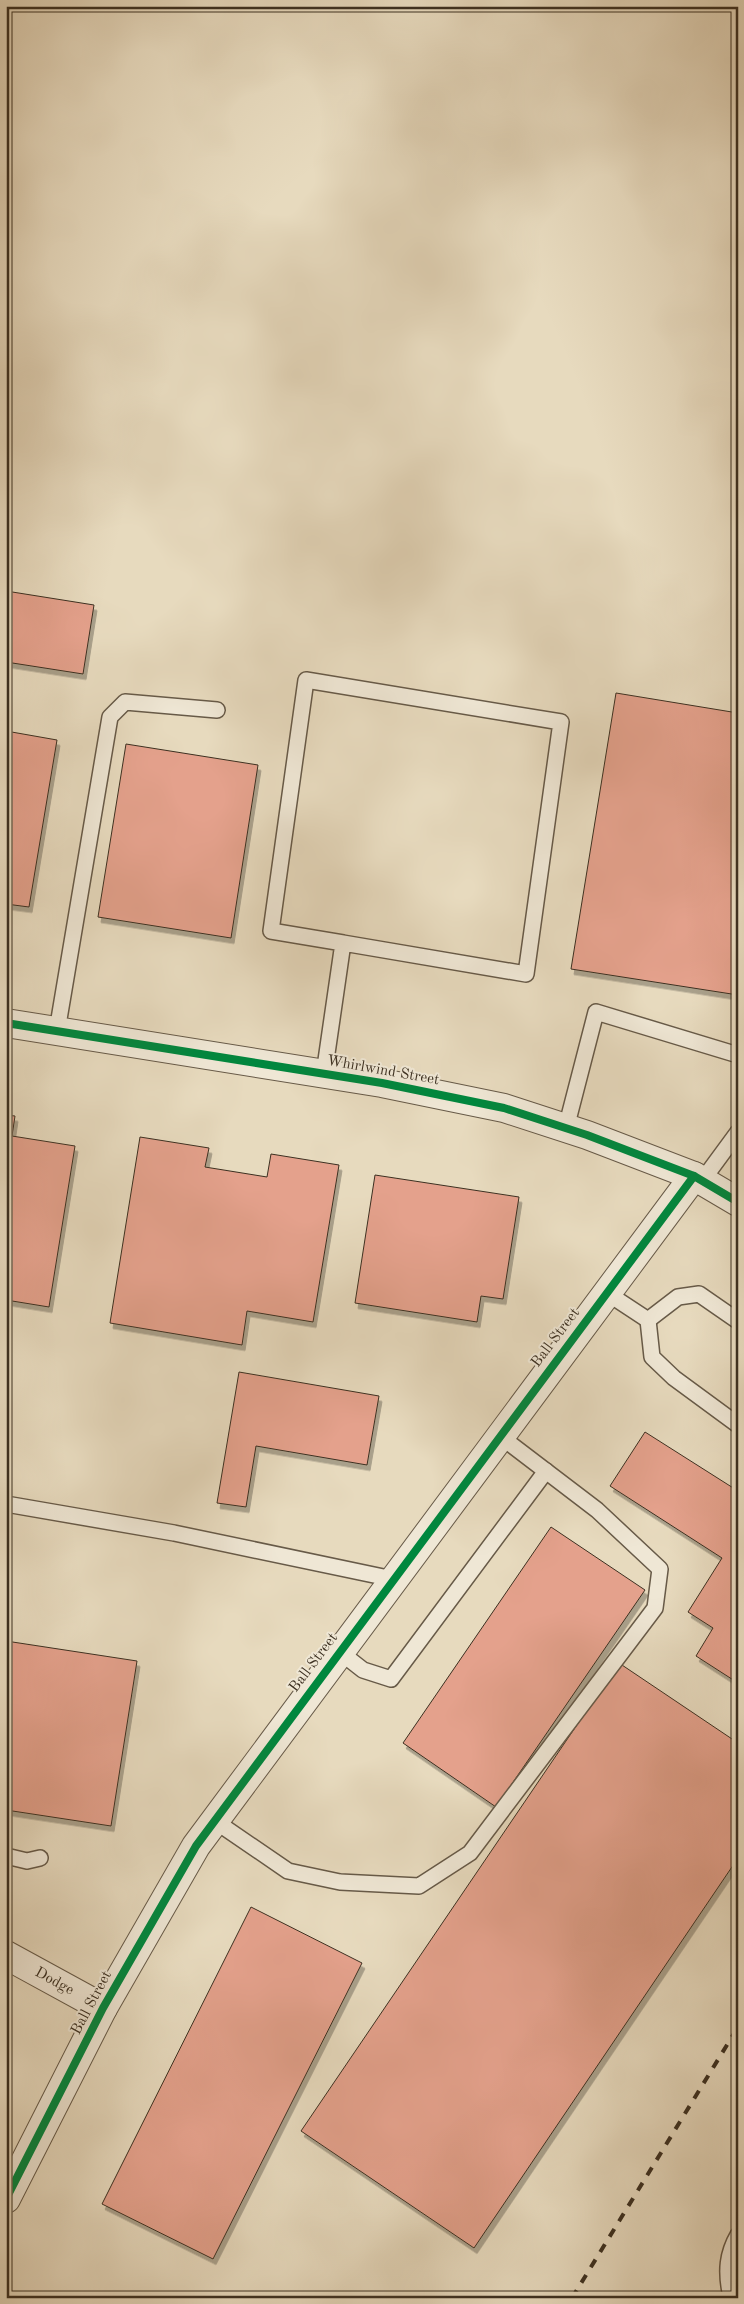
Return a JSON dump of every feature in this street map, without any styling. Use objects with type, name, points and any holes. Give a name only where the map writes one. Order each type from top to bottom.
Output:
[{"type":"street","name":"Whirlwind Street","points":[[6,1023],[324,1074],[504,1108],[566,1128],[698,1178],[738,1202]]},
{"type":"street","name":"Ball Street","points":[[6,2199],[103,2008],[196,1846],[607,1293],[698,1178]]},
{"type":"street","name":"Dodge","points":[[6,1955],[103,2008]]},
{"type":"lane","points":[[306,680],[562,722],[526,974],[343,943],[271,931],[306,680]]},
{"type":"lane","points":[[57,1031],[110,717],[125,702],[217,710]]},
{"type":"lane","points":[[324,1074],[343,943]]},
{"type":"lane","points":[[566,1128],[596,1012],[738,1055]]},
{"type":"lane","points":[[698,1178],[738,1132]]},
{"type":"lane","points":[[607,1293],[648,1320]]},
{"type":"lane","points":[[648,1320],[678,1297],[699,1294],[738,1321]]},
{"type":"lane","points":[[648,1320],[652,1357],[674,1378],[738,1425]]},
{"type":"lane","points":[[215,1821],[288,1870],[340,1882],[419,1886],[470,1853],[655,1608],[660,1569],[597,1510],[500,1436]]},
{"type":"lane","points":[[340,1652],[363,1670],[391,1679],[546,1471]]},
{"type":"lane","points":[[6,1504],[174,1533],[394,1580]]},
{"type":"lane","points":[[6,1856],[27,1860],[40,1858]]},
{"type":"lane","points":[[738,2235],[731,2246],[726,2272],[730,2292],[738,2296]]},
{"type":"building","points":[[6,591],[94,605],[83,674],[6,662]]},
{"type":"building","points":[[616,693],[738,713],[738,995],[571,969]]},
{"type":"building","points":[[6,731],[57,740],[29,907],[6,904]]},
{"type":"building","points":[[126,744],[258,765],[231,938],[98,917]]},
{"type":"building","points":[[6,1115],[15,1116],[12,1136],[75,1146],[49,1307],[6,1300]]},
{"type":"building","points":[[140,1137],[209,1148],[205,1167],[267,1177],[271,1154],[339,1165],[313,1322],[247,1311],[242,1345],[110,1323]]},
{"type":"building","points":[[375,1175],[519,1197],[503,1299],[481,1296],[477,1322],[355,1303]]},
{"type":"building","points":[[239,1372],[379,1396],[367,1465],[256,1446],[246,1507],[217,1503]]},
{"type":"building","points":[[645,1432],[738,1491],[738,1683],[696,1656],[713,1628],[688,1612],[722,1558],[610,1486]]},
{"type":"building","points":[[551,1527],[645,1590],[496,1807],[403,1743]]},
{"type":"building","points":[[6,1641],[137,1661],[111,1826],[6,1810]]},
{"type":"building","points":[[619,1663],[738,1743],[738,1858],[474,2248],[301,2131]]},
{"type":"building","points":[[251,1907],[362,1963],[213,2259],[102,2204]]},
{"type":"railway","points":[[572,2298],[738,2027]]},
{"type":"cycle path","points":[[6,1023],[382,1083],[504,1108],[587,1135],[694,1176],[738,1202]]},
{"type":"cycle path","points":[[6,2199],[103,2008],[196,1846],[694,1176]]}]
